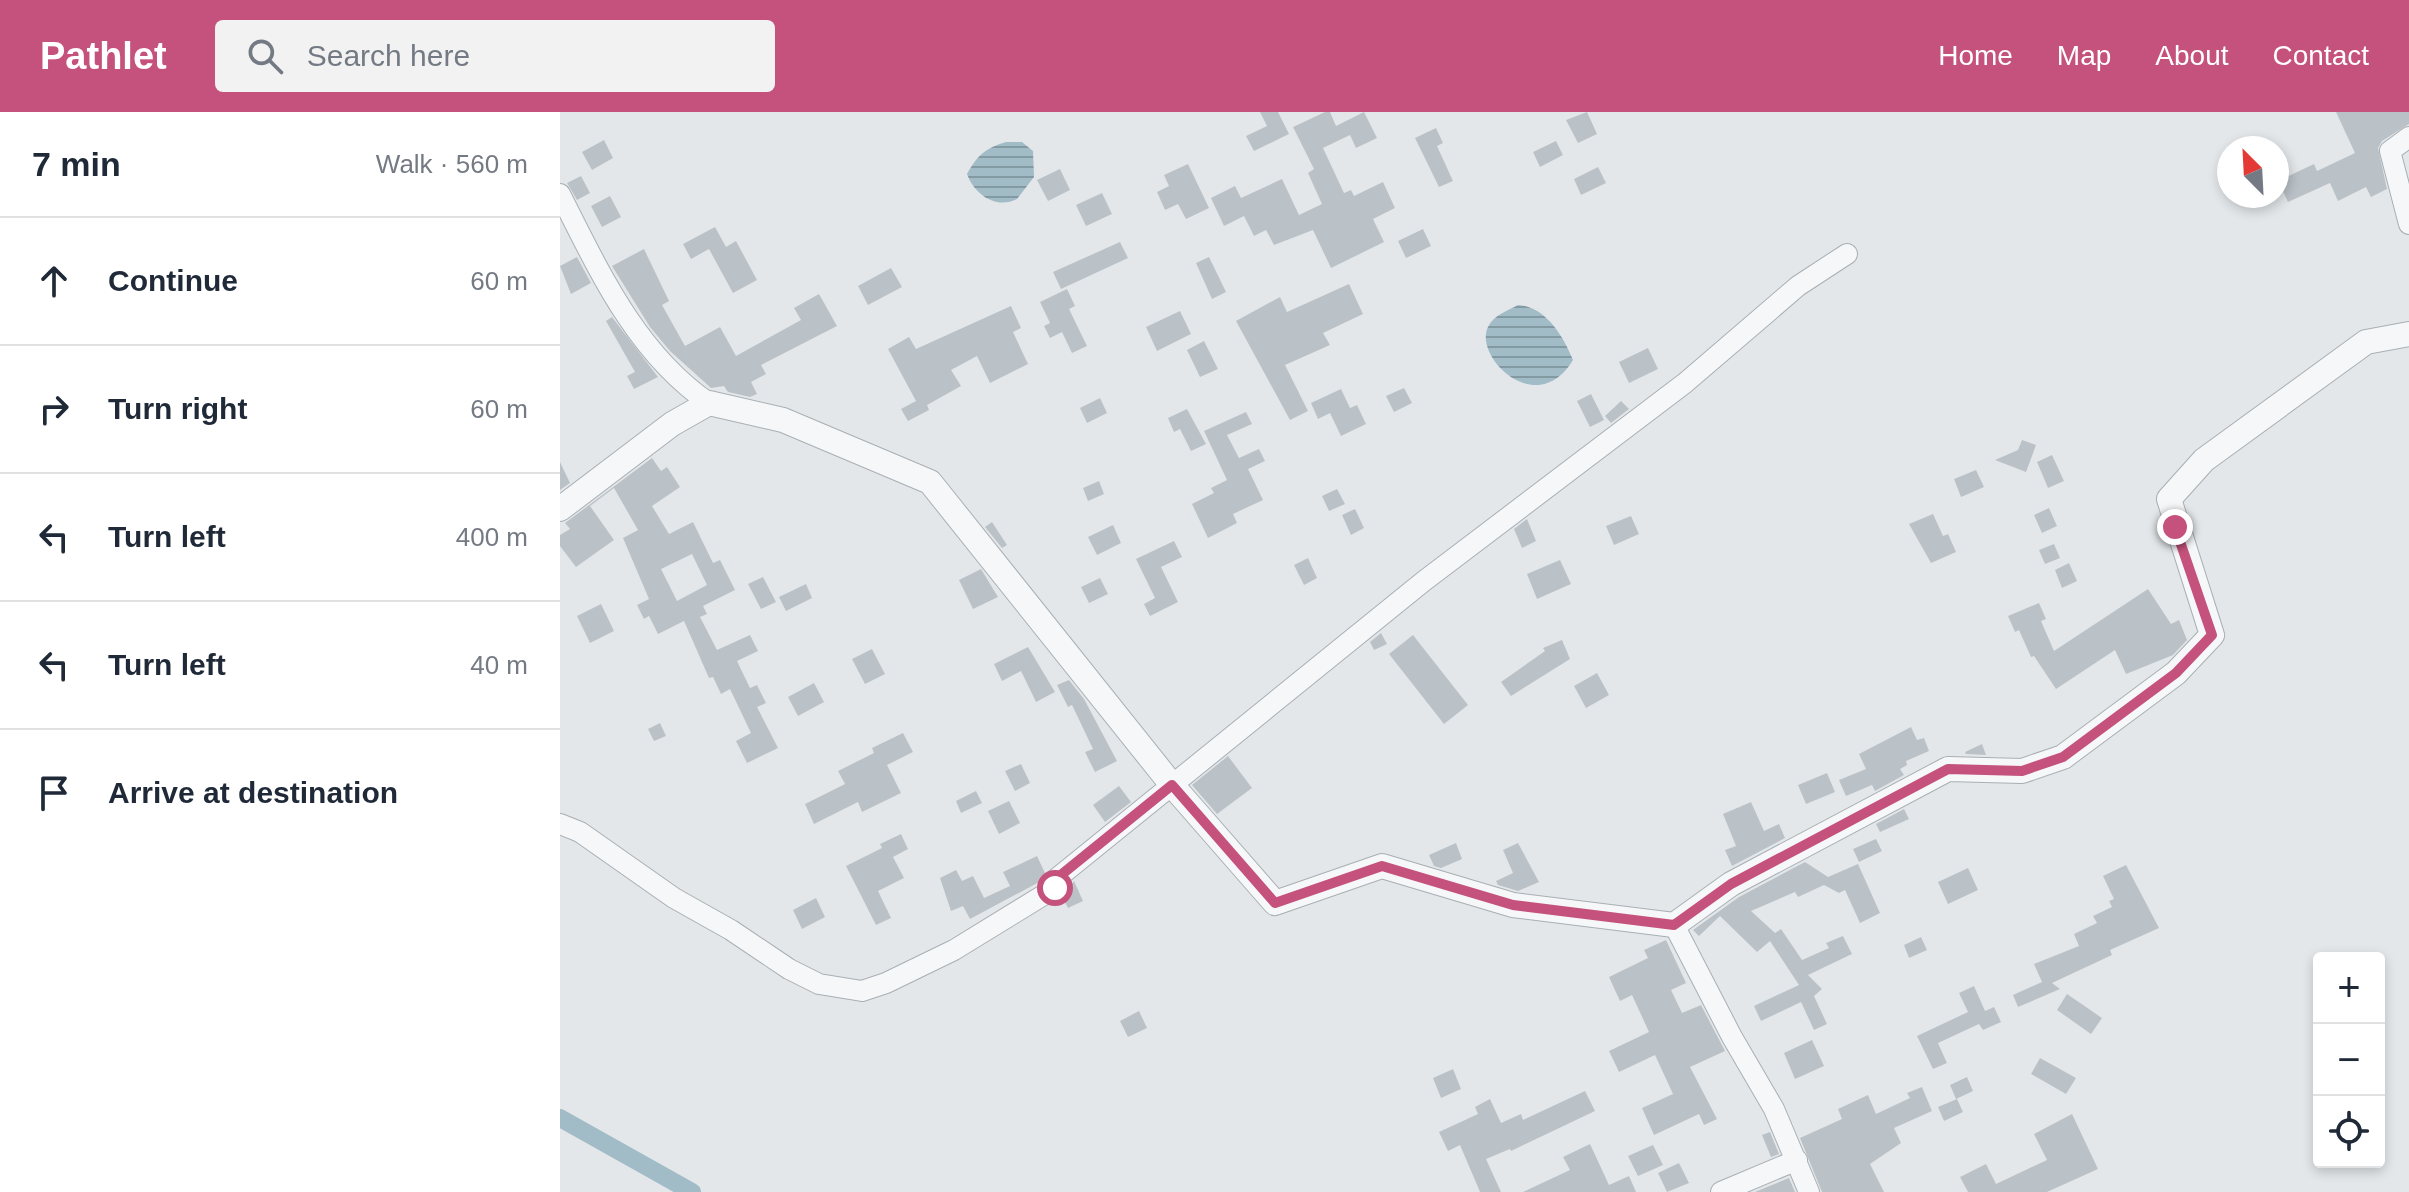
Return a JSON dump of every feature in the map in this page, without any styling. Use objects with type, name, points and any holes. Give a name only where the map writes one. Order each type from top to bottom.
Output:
[{"type":"street","points":[[2409,137],[2390,151],[2409,224]]},
{"type":"street","points":[[560,194],[594,265],[652,354],[684,386],[709,403],[783,420],[930,482],[1172,785],[1275,903],[1382,866],[1513,905],[1674,925],[1731,884],[1948,769],[2022,771],[2063,757],[2176,673],[2212,635],[2169,499],[2204,460],[2366,342],[2409,334]]},
{"type":"street","points":[[560,824],[580,832],[674,898],[731,930],[789,969],[819,984],[862,991],[886,983],[954,950],[1055,888],[1056,879],[1435,573],[1685,383],[1798,286],[1847,254]]},
{"type":"street","points":[[560,509],[672,424],[709,403]]},
{"type":"street","points":[[1674,925],[1732,1037],[1774,1109],[1809,1192]]},
{"type":"street","points":[[1721,1192],[1797,1160]]},
{"type":"water","points":[[1006,142],[1022,142],[1033,151],[1034,177],[1017,199],[1001,203],[980,194],[967,174],[982,154]]},
{"type":"water","points":[[1518,305],[1537,311],[1552,324],[1573,360],[1558,377],[1542,384],[1526,384],[1511,377],[1490,353],[1486,339],[1488,327],[1497,316]]},
{"type":"building","points":[[1260,112],[1278,112],[1289,134],[1254,151],[1246,136],[1267,126]]},
{"type":"building","points":[[1330,112],[1336,126],[1364,112],[1377,138],[1356,148],[1350,135],[1323,148],[1344,193],[1351,190],[1354,196],[1383,182],[1395,208],[1373,219],[1384,242],[1331,268],[1313,230],[1274,245],[1266,230],[1254,236],[1244,216],[1224,226],[1211,198],[1235,186],[1241,198],[1282,179],[1299,215],[1322,204],[1308,173],[1314,169],[1293,127]]},
{"type":"building","points":[[1587,112],[1597,134],[1578,143],[1566,120]]},
{"type":"building","points":[[2336,112],[2409,112],[2409,124],[2382,141],[2378,148],[2387,189],[2371,197],[2366,187],[2338,201],[2330,183],[2289,202],[2289,176],[2314,164],[2317,171],[2355,153]]},
{"type":"building","points":[[1436,128],[1443,143],[1437,146],[1453,181],[1439,187],[1415,138]]},
{"type":"building","points":[[604,140],[613,158],[592,170],[582,152]]},
{"type":"building","points":[[1556,141],[1563,155],[1540,167],[1533,152]]},
{"type":"building","points":[[1188,164],[1209,208],[1186,219],[1178,204],[1165,210],[1157,192],[1169,186],[1164,175]]},
{"type":"building","points":[[1598,167],[1606,183],[1581,195],[1574,179]]},
{"type":"building","points":[[1060,169],[1070,190],[1048,201],[1037,180]]},
{"type":"building","points":[[581,176],[590,193],[577,200],[567,183]]},
{"type":"building","points":[[1102,193],[1112,214],[1086,226],[1076,205]]},
{"type":"building","points":[[610,196],[621,217],[602,227],[591,206]]},
{"type":"building","points":[[715,227],[726,247],[736,241],[757,280],[733,293],[709,249],[691,259],[683,244]]},
{"type":"building","points":[[1423,229],[1431,246],[1406,258],[1398,241]]},
{"type":"building","points":[[1120,242],[1128,258],[1061,289],[1053,272]]},
{"type":"building","points":[[644,249],[669,301],[662,305],[685,346],[720,327],[736,356],[801,320],[794,308],[819,294],[837,326],[761,365],[766,374],[751,382],[757,394],[750,397],[728,392],[724,386],[711,388],[670,351],[650,327],[612,266]]},
{"type":"building","points":[[577,257],[591,283],[571,294],[560,266]]},
{"type":"building","points":[[1209,257],[1226,292],[1212,299],[1196,263]]},
{"type":"building","points":[[891,268],[902,287],[868,305],[858,286]]},
{"type":"building","points":[[1349,284],[1363,314],[1323,333],[1330,345],[1285,365],[1308,411],[1290,420],[1236,321],[1280,297],[1287,312]]},
{"type":"building","points":[[1067,289],[1075,306],[1069,309],[1087,346],[1072,353],[1062,332],[1050,338],[1044,326],[1050,323],[1040,302]]},
{"type":"building","points":[[1011,306],[1021,328],[1013,332],[1028,364],[990,383],[977,356],[951,370],[961,386],[927,405],[929,410],[908,421],[901,409],[916,401],[888,349],[909,337],[916,349]]},
{"type":"building","points":[[1180,311],[1191,334],[1157,351],[1146,327]]},
{"type":"building","points":[[612,317],[658,377],[634,389],[627,376],[635,372],[606,321]]},
{"type":"building","points":[[1204,341],[1218,369],[1200,377],[1187,350]]},
{"type":"building","points":[[1648,348],[1658,369],[1629,383],[1619,362]]},
{"type":"building","points":[[1404,388],[1412,403],[1394,412],[1386,396]]},
{"type":"building","points":[[1341,389],[1350,408],[1357,405],[1366,424],[1341,436],[1330,413],[1318,419],[1311,403]]},
{"type":"building","points":[[1591,394],[1604,420],[1590,427],[1577,401]]},
{"type":"building","points":[[1100,398],[1107,413],[1087,423],[1080,408]]},
{"type":"building","points":[[1621,401],[1629,409],[1611,423],[1605,416]]},
{"type":"building","points":[[1187,409],[1206,444],[1191,451],[1180,429],[1174,432],[1168,418]]},
{"type":"building","points":[[1246,412],[1252,424],[1227,435],[1239,458],[1259,449],[1265,461],[1248,469],[1263,500],[1233,514],[1237,523],[1208,538],[1192,504],[1214,493],[1211,488],[1227,480],[1204,431]]},
{"type":"building","points":[[2022,440],[2036,445],[2026,472],[1995,460],[2018,450]]},
{"type":"building","points":[[2052,455],[2064,481],[2048,488],[2037,462]]},
{"type":"building","points":[[652,458],[661,471],[667,467],[680,487],[652,506],[669,534],[693,522],[713,563],[720,560],[735,590],[703,606],[707,614],[700,617],[717,650],[750,635],[758,651],[737,661],[750,688],[757,685],[766,703],[757,707],[778,748],[747,763],[736,741],[751,733],[730,689],[721,694],[713,677],[709,678],[684,621],[658,634],[649,616],[644,619],[637,605],[649,599],[623,538],[638,530],[614,488],[590,506],[614,540],[576,567],[560,546],[560,535],[570,529],[565,523]],"holes":[[[692,554],[707,585],[677,601],[661,569]]]},
{"type":"building","points":[[560,462],[570,483],[560,490]]},
{"type":"building","points":[[1976,470],[1984,487],[1961,497],[1954,479]]},
{"type":"building","points":[[1099,481],[1104,494],[1088,501],[1083,488]]},
{"type":"building","points":[[1337,489],[1345,504],[1329,511],[1322,496]]},
{"type":"building","points":[[2049,508],[2057,526],[2042,533],[2034,515]]},
{"type":"building","points":[[1355,509],[1364,528],[1351,535],[1342,515]]},
{"type":"building","points":[[1933,514],[1943,536],[1948,534],[1956,552],[1931,563],[1909,524]]},
{"type":"building","points":[[1631,516],[1639,534],[1614,545],[1606,526]]},
{"type":"building","points":[[1527,519],[1536,541],[1522,548],[1514,529]]},
{"type":"building","points":[[992,522],[1007,545],[1002,548],[985,527]]},
{"type":"building","points":[[1113,525],[1121,543],[1097,555],[1088,537]]},
{"type":"building","points":[[1174,541],[1182,557],[1161,567],[1178,602],[1150,616],[1144,604],[1155,598],[1136,559]]},
{"type":"building","points":[[2054,544],[2060,558],[2045,564],[2039,550]]},
{"type":"building","points":[[1308,558],[1317,578],[1304,585],[1294,565]]},
{"type":"building","points":[[1560,560],[1571,584],[1537,599],[1527,574]]},
{"type":"building","points":[[2069,563],[2077,581],[2062,588],[2055,570]]},
{"type":"building","points":[[981,569],[998,597],[973,609],[959,580]]},
{"type":"building","points":[[763,577],[776,602],[761,609],[748,584]]},
{"type":"building","points":[[1100,578],[1108,594],[1089,603],[1081,587]]},
{"type":"building","points":[[806,584],[812,598],[786,611],[779,597]]},
{"type":"building","points":[[2148,589],[2171,624],[2179,620],[2187,640],[2173,655],[2126,674],[2115,650],[2056,689],[2034,656],[2031,657],[2019,630],[2015,632],[2008,616],[2039,603],[2046,619],[2041,621],[2054,651]]},
{"type":"building","points":[[601,604],[614,631],[590,643],[577,616]]},
{"type":"building","points":[[1381,633],[1387,644],[1374,650],[1370,642]]},
{"type":"building","points":[[1413,635],[1468,705],[1444,724],[1389,654]]},
{"type":"building","points":[[1562,640],[1570,659],[1511,696],[1501,682],[1545,651],[1543,648]]},
{"type":"building","points":[[1028,647],[1055,692],[1036,702],[1021,671],[1002,681],[994,664]]},
{"type":"building","points":[[872,649],[885,674],[865,684],[852,659]]},
{"type":"building","points":[[1597,673],[1609,695],[1586,708],[1574,686]]},
{"type":"building","points":[[1069,680],[1084,699],[1117,761],[1095,772],[1085,752],[1093,749],[1072,705],[1068,707],[1057,685]]},
{"type":"building","points":[[814,683],[824,702],[798,716],[788,697]]},
{"type":"building","points":[[660,723],[666,736],[654,741],[648,729]]},
{"type":"building","points":[[1911,727],[1917,740],[1924,738],[1929,751],[1906,761],[1907,765],[1900,769],[1904,775],[1875,791],[1872,785],[1846,796],[1839,780],[1866,769],[1859,754]]},
{"type":"building","points":[[903,733],[913,752],[887,765],[901,793],[862,812],[858,802],[814,824],[805,804],[845,784],[838,771],[874,753],[872,748]]},
{"type":"building","points":[[1982,744],[1986,755],[1966,754],[1965,752]]},
{"type":"building","points":[[1228,756],[1252,788],[1217,814],[1192,785]]},
{"type":"building","points":[[1021,764],[1030,783],[1015,791],[1005,771]]},
{"type":"building","points":[[1827,773],[1835,792],[1806,804],[1798,785]]},
{"type":"building","points":[[1119,786],[1131,802],[1105,822],[1093,805]]},
{"type":"building","points":[[976,791],[982,803],[961,813],[956,801]]},
{"type":"building","points":[[1009,801],[1020,823],[999,834],[988,811]]},
{"type":"building","points":[[1751,802],[1764,831],[1779,824],[1785,838],[1732,866],[1725,850],[1736,846],[1723,814]]},
{"type":"building","points":[[1904,809],[1909,819],[1880,832],[1876,824]]},
{"type":"building","points":[[901,834],[908,849],[893,857],[904,878],[878,891],[891,918],[876,925],[846,866],[882,848],[880,844]]},
{"type":"building","points":[[1876,839],[1882,851],[1859,862],[1853,849]]},
{"type":"building","points":[[1456,843],[1462,859],[1441,868],[1434,866],[1429,855]]},
{"type":"building","points":[[1518,843],[1539,882],[1518,891],[1498,885],[1496,881],[1513,873],[1503,850]]},
{"type":"building","points":[[1037,856],[1045,873],[1043,880],[970,919],[963,906],[951,911],[940,878],[956,870],[962,881],[973,876],[984,898],[1010,886],[1003,872]]},
{"type":"building","points":[[1805,862],[1828,877],[1858,864],[1880,913],[1860,923],[1845,890],[1839,893],[1824,885],[1798,897],[1795,892],[1751,911],[1775,933],[1781,929],[1802,960],[1829,948],[1826,943],[1843,936],[1852,954],[1808,975],[1822,989],[1814,996],[1827,1024],[1814,1030],[1801,1002],[1761,1021],[1754,1006],[1799,985],[1770,941],[1757,952],[1720,916],[1699,936],[1693,930],[1739,897]]},
{"type":"building","points":[[2126,865],[2159,928],[2110,950],[2112,955],[2052,983],[2060,989],[2018,1007],[2013,995],[2042,982],[2034,964],[2079,946],[2074,934],[2097,923],[2093,916],[2112,907],[2109,901],[2114,899],[2103,876]]},
{"type":"building","points":[[1968,868],[1978,890],[1948,904],[1938,882]]},
{"type":"building","points":[[1074,881],[1083,901],[1068,908],[1063,898]]},
{"type":"building","points":[[816,898],[825,917],[802,929],[793,910]]},
{"type":"building","points":[[1921,937],[1927,950],[1909,958],[1904,945]]},
{"type":"building","points":[[1666,940],[1686,983],[1671,990],[1682,1013],[1701,1005],[1725,1051],[1690,1067],[1717,1119],[1704,1125],[1699,1114],[1654,1135],[1642,1108],[1673,1094],[1655,1055],[1619,1072],[1609,1051],[1649,1032],[1632,995],[1620,1001],[1609,977],[1648,958],[1644,950]]},
{"type":"building","points":[[1974,986],[1985,1011],[1994,1007],[2001,1022],[1983,1030],[1979,1024],[1938,1043],[1947,1063],[1933,1069],[1917,1036],[1968,1012],[1959,993]]},
{"type":"building","points":[[2067,994],[2102,1018],[2091,1034],[2057,1010]]},
{"type":"building","points":[[1139,1011],[1147,1028],[1128,1037],[1120,1021]]},
{"type":"building","points":[[1812,1040],[1824,1066],[1795,1079],[1784,1053]]},
{"type":"building","points":[[2040,1058],[2076,1078],[2066,1094],[2031,1074]]},
{"type":"building","points":[[1453,1069],[1461,1089],[1441,1098],[1433,1078]]},
{"type":"building","points":[[1967,1077],[1973,1091],[1956,1099],[1950,1085]]},
{"type":"building","points":[[1922,1087],[1932,1111],[1894,1128],[1901,1143],[1870,1164],[1884,1192],[1822,1192],[1800,1138],[1842,1119],[1838,1109],[1868,1095],[1876,1114],[1910,1098],[1907,1093]]},
{"type":"building","points":[[1585,1091],[1595,1111],[1511,1151],[1486,1159],[1501,1192],[1480,1192],[1460,1145],[1448,1151],[1439,1132],[1478,1114],[1475,1107],[1490,1099],[1501,1123],[1521,1114],[1523,1120]]},
{"type":"building","points":[[1957,1099],[1963,1112],[1944,1121],[1938,1107]]},
{"type":"building","points":[[2072,1114],[2098,1169],[2047,1192],[1968,1192],[1960,1177],[1986,1164],[1996,1184],[2047,1160],[2034,1134]]},
{"type":"building","points":[[1770,1132],[1779,1154],[1771,1157],[1762,1135]]},
{"type":"building","points":[[1590,1144],[1609,1185],[1629,1176],[1636,1192],[1523,1192],[1570,1170],[1563,1157]]},
{"type":"building","points":[[1653,1145],[1663,1165],[1638,1176],[1628,1156]]},
{"type":"building","points":[[1679,1163],[1689,1183],[1667,1192],[1658,1173]]},
{"type":"building","points":[[1789,1178],[1795,1192],[1755,1192],[1767,1187]]},
{"type":"waterway","points":[[560,1118],[692,1192]]},
{"type":"route","points":[[1055,888],[1056,879],[1172,785],[1275,903],[1382,866],[1513,905],[1674,925],[1731,884],[1948,769],[2022,771],[2063,757],[2176,673],[2212,635],[2175,527]]}]
